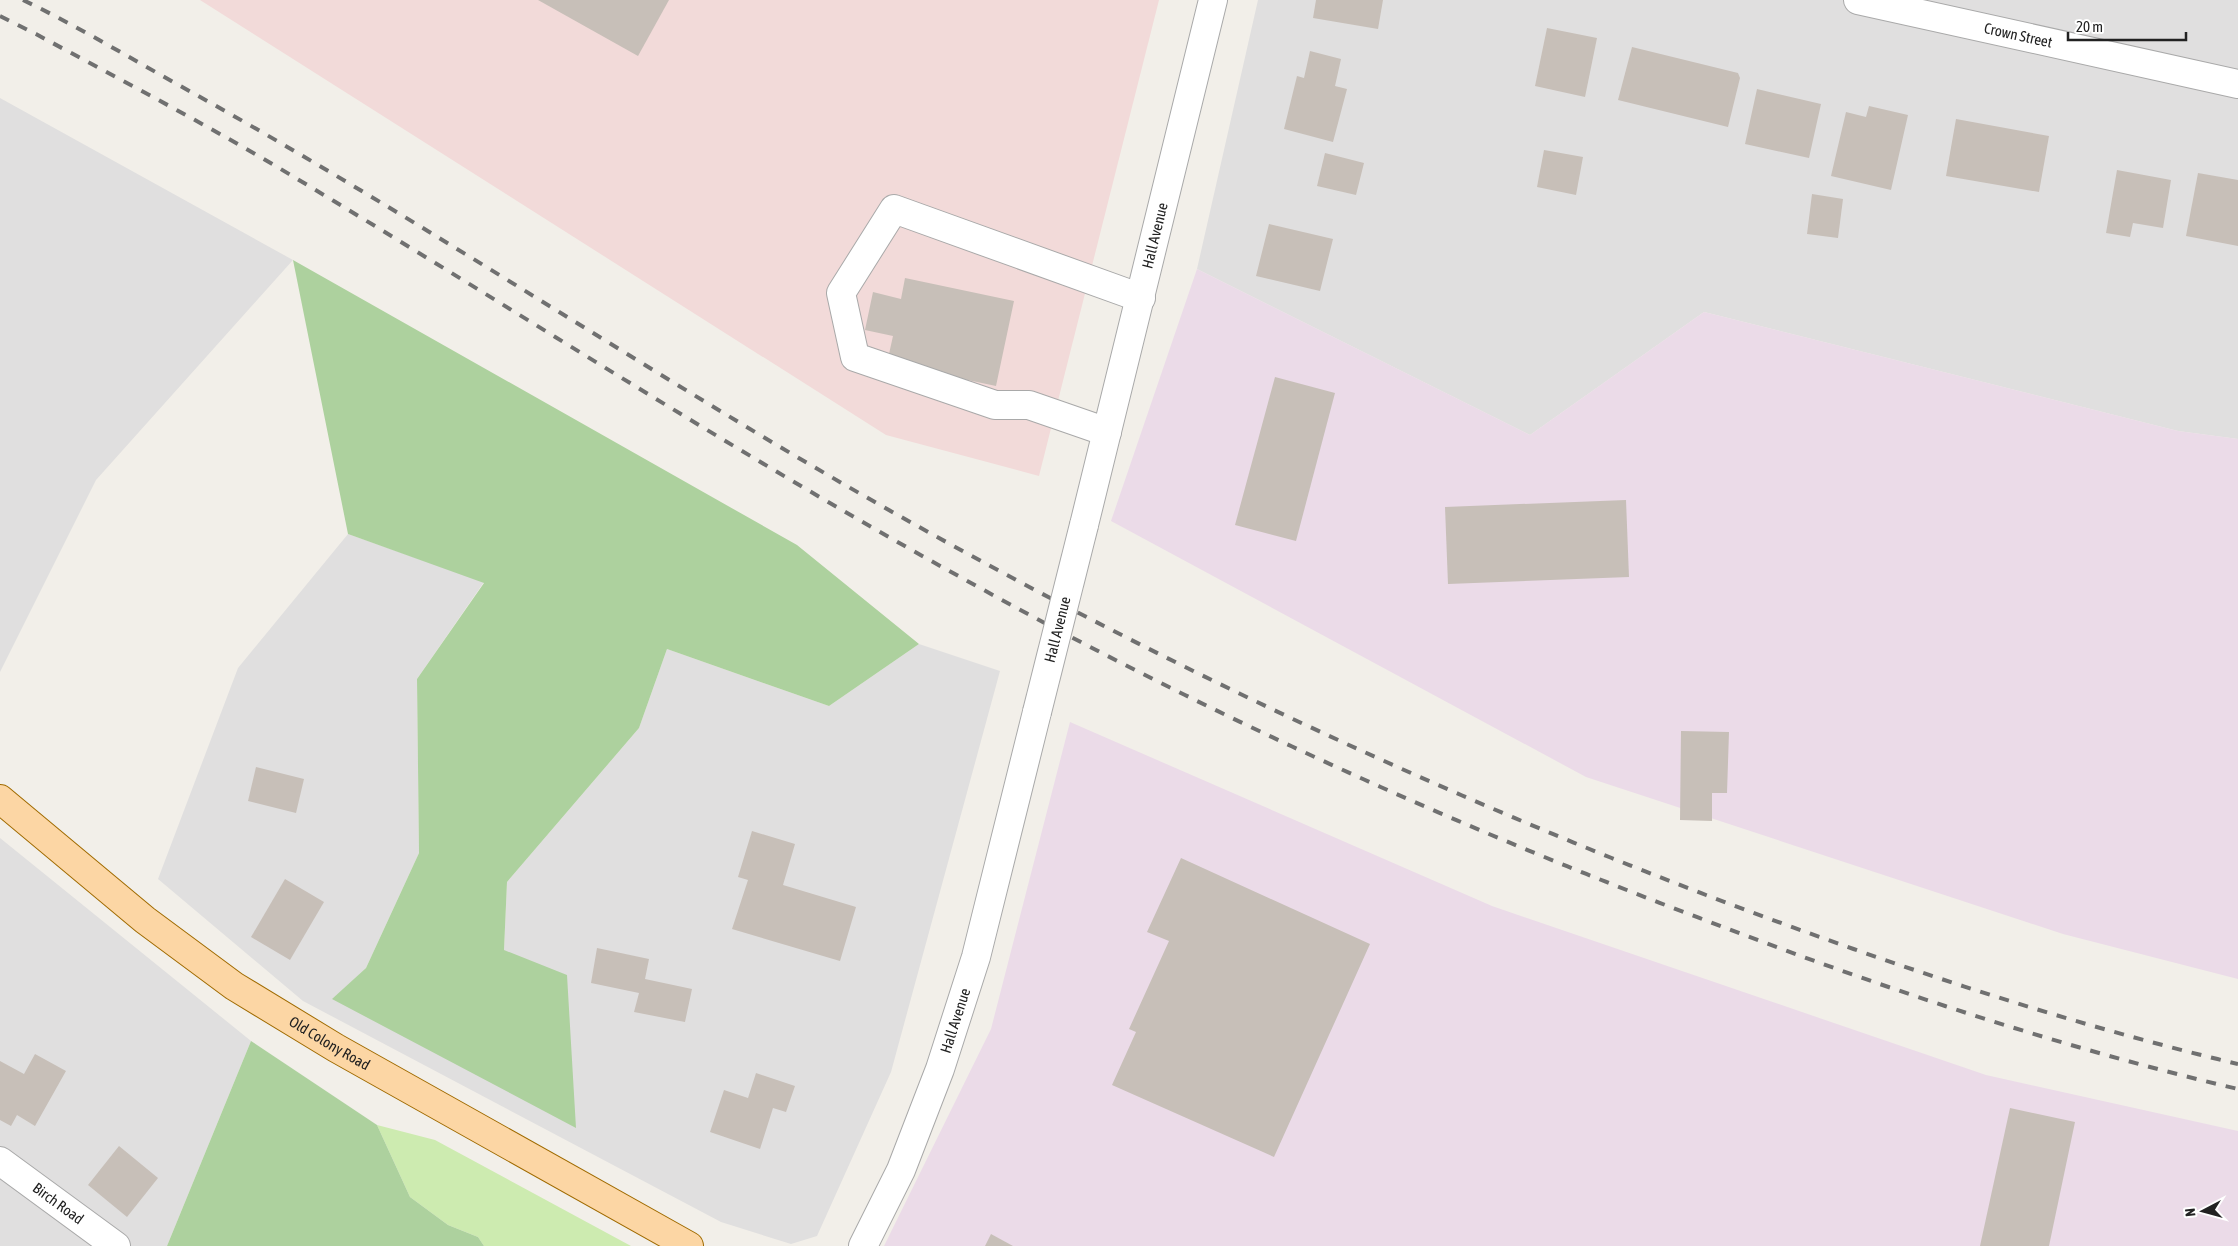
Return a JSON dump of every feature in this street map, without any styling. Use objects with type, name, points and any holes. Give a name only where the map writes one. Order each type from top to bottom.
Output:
[{"type":"main road","name":"Old Colony Road","points":[[0,799],[145,920],[234,986],[336,1048],[689,1246]]},
{"type":"street","name":"Hall Avenue","points":[[863,1246],[901,1170],[940,1069],[976,957],[1141,298],[1213,0]]},
{"type":"street","name":"Crown Street","points":[[1858,0],[2238,84]]},
{"type":"street","points":[[1107,432],[1029,405],[996,406],[855,357],[841,293],[894,209],[1141,298]]},
{"type":"street","name":"Birch Road","points":[[0,1161],[116,1246]]},
{"type":"shaded area","points":[[200,0],[1159,0],[1039,476],[886,435]]},
{"type":"shaded area","points":[[1258,0],[2238,0],[2238,439],[2178,431],[1704,312],[1530,435],[1197,269]]},
{"type":"shaded area","points":[[0,98],[293,260],[96,480],[0,672]]},
{"type":"shaded area","points":[[1197,269],[1530,435],[1704,312],[2178,431],[2238,439],[2238,979],[2063,934],[1586,777],[1111,521]]},
{"type":"shaded area","points":[[348,534],[484,582],[417,679],[419,853],[366,968],[333,999],[504,950],[507,882],[639,728],[667,649],[829,706],[919,644],[1000,671],[891,1072],[817,1236],[791,1244],[721,1222],[303,1001],[158,879],[238,668]]},
{"type":"shaded area","points":[[1070,722],[1492,906],[1986,1075],[2238,1131],[2238,1246],[884,1246],[991,1029]]},
{"type":"shaded area","points":[[0,838],[251,1041],[167,1246],[0,1246]]},
{"type":"green space","points":[[293,260],[797,545],[919,644],[829,706],[667,649],[639,728],[507,882],[504,950],[567,975],[576,1128],[332,999],[366,968],[419,853],[417,679],[484,583],[348,534]]},
{"type":"green space","points":[[251,1041],[377,1125],[410,1197],[448,1225],[478,1237],[484,1246],[167,1246]]},
{"type":"green space","points":[[377,1125],[435,1140],[631,1246],[484,1246],[478,1237],[448,1225],[410,1197]]},
{"type":"building","points":[[538,0],[669,0],[638,56]]},
{"type":"building","points":[[1316,0],[1383,0],[1378,29],[1313,18]]},
{"type":"building","points":[[1547,28],[1597,38],[1585,97],[1535,86]]},
{"type":"building","points":[[1632,47],[1738,73],[1740,78],[1728,127],[1618,100]]},
{"type":"building","points":[[1310,51],[1341,59],[1335,86],[1347,89],[1333,142],[1284,129],[1297,76],[1304,78]]},
{"type":"building","points":[[1757,89],[1821,104],[1809,158],[1745,144]]},
{"type":"building","points":[[1869,106],[1908,115],[1891,190],[1831,176],[1846,112],[1866,117]]},
{"type":"building","points":[[1956,119],[2049,136],[2039,192],[1946,176]]},
{"type":"building","points":[[1544,150],[1583,157],[1576,195],[1537,187]]},
{"type":"building","points":[[1325,153],[1364,163],[1356,195],[1317,186]]},
{"type":"building","points":[[2117,170],[2171,180],[2163,228],[2133,223],[2130,237],[2106,233]]},
{"type":"building","points":[[2198,173],[2238,180],[2238,246],[2186,236]]},
{"type":"building","points":[[1812,194],[1843,199],[1838,238],[1807,234]]},
{"type":"building","points":[[1269,224],[1333,239],[1320,291],[1256,276]]},
{"type":"building","points":[[905,278],[1014,301],[996,386],[887,363],[893,336],[865,330],[873,292],[901,299]]},
{"type":"building","points":[[1275,377],[1335,393],[1296,541],[1235,525]]},
{"type":"building","points":[[1626,500],[1629,577],[1448,584],[1445,507]]},
{"type":"building","points":[[1681,731],[1729,732],[1727,793],[1712,793],[1712,821],[1680,820]]},
{"type":"building","points":[[256,767],[304,779],[296,813],[248,801]]},
{"type":"building","points":[[752,831],[795,844],[783,885],[856,907],[840,961],[732,929],[748,880],[738,877]]},
{"type":"building","points":[[1181,858],[1370,944],[1274,1157],[1112,1085],[1136,1032],[1129,1029],[1169,941],[1147,932]]},
{"type":"building","points":[[285,879],[324,902],[290,960],[251,937]]},
{"type":"building","points":[[597,948],[649,959],[645,979],[692,989],[685,1022],[634,1012],[639,993],[591,983]]},
{"type":"building","points":[[35,1054],[66,1071],[35,1126],[17,1115],[11,1126],[0,1120],[0,1061],[24,1074]]},
{"type":"building","points":[[756,1073],[795,1086],[786,1112],[773,1108],[760,1149],[710,1132],[724,1090],[748,1098]]},
{"type":"building","points":[[2010,1108],[2075,1122],[2049,1246],[1980,1246]]},
{"type":"building","points":[[119,1146],[158,1178],[127,1217],[88,1185]]},
{"type":"building","points":[[991,1234],[1013,1246],[985,1246]]},
{"type":"railway","points":[[23,0],[100,40],[326,169],[770,441],[883,507],[997,570],[1229,688],[1346,744],[1465,797],[1706,895],[1837,943],[1969,988],[2103,1029],[2238,1064]]},
{"type":"railway","points":[[0,16],[155,98],[274,165],[714,434],[892,539],[1070,636],[1249,726],[1340,769],[1524,848],[1617,886],[1840,970],[1905,993],[2038,1035],[2238,1089]]}]
